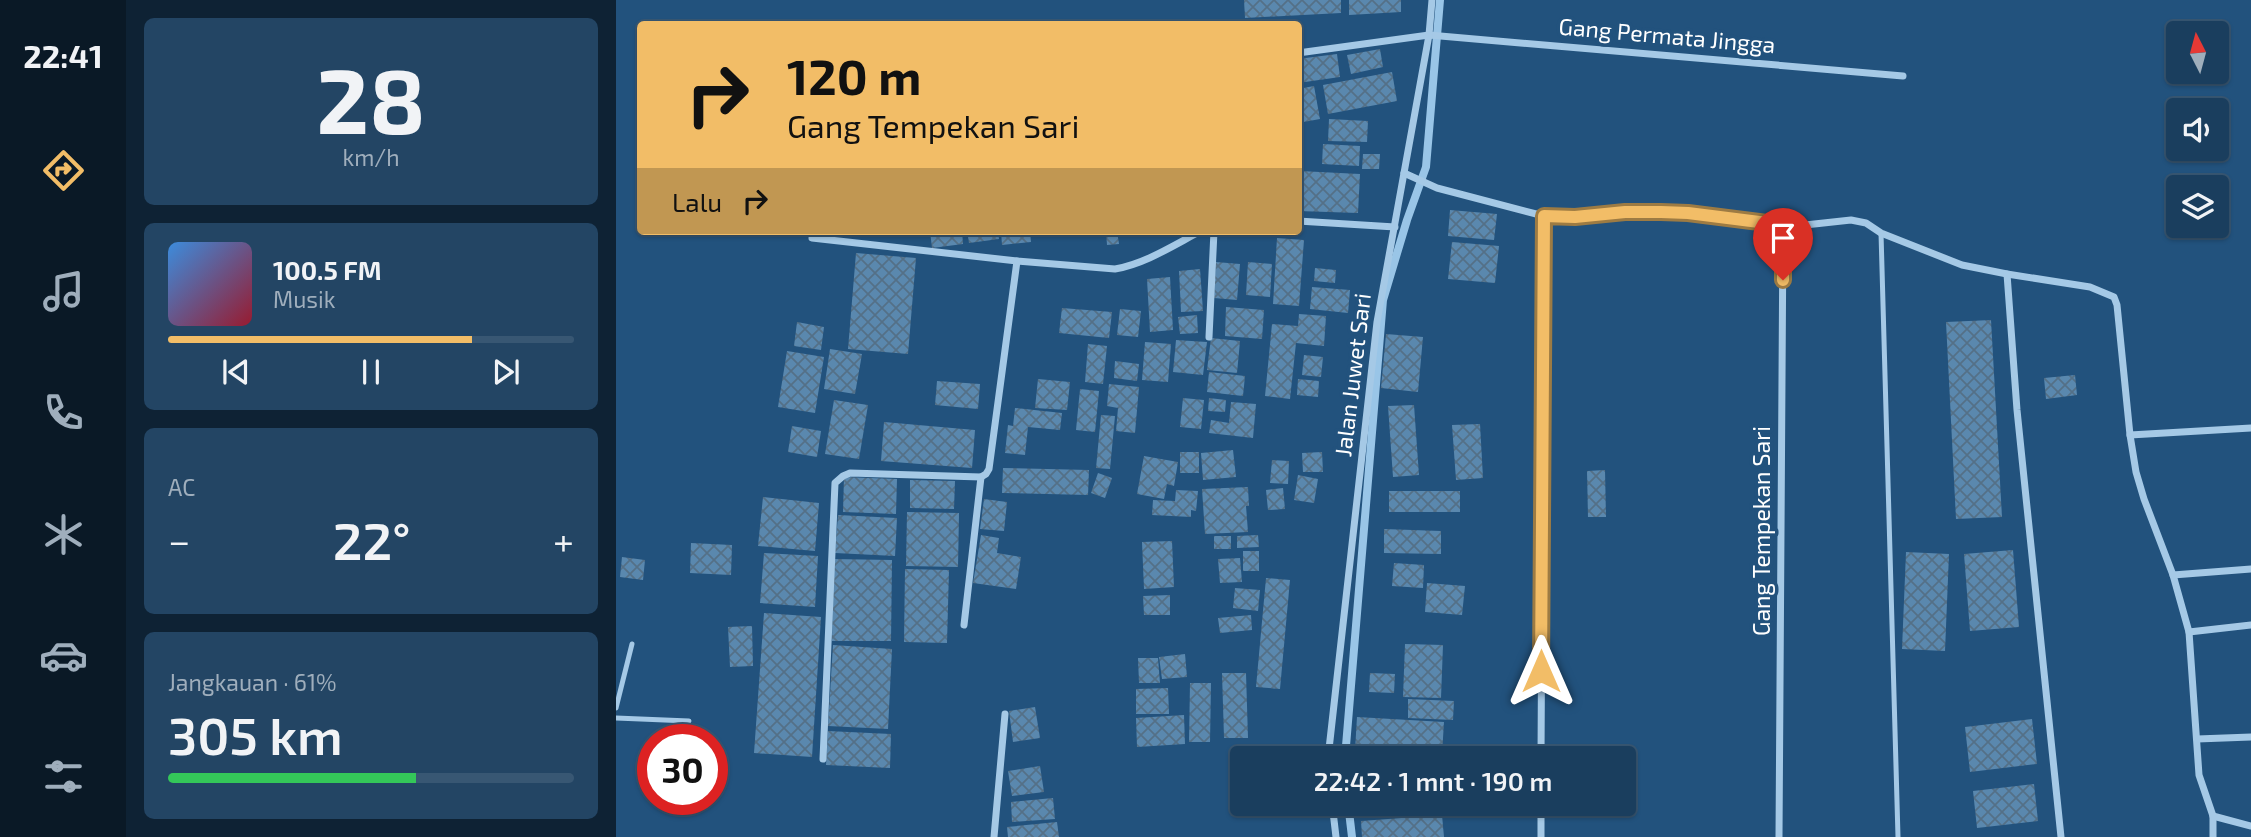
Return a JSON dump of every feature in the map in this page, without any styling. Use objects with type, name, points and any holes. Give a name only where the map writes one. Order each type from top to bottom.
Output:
[{"type":"street","name":"Jalan Juwet Sari","points":[[1329,746],[1377,322],[1431,36],[1432,0]]},
{"type":"street","name":"Gang Permata Jingga","points":[[1302,52],[1431,36],[1903,76]]},
{"type":"street","points":[[1404,173],[1437,188],[1544,216],[1575,217],[1625,212],[1688,213],[1796,226],[1851,220],[1866,223],[1881,233],[1962,265],[2090,287],[2113,297],[2117,305],[2136,472],[2174,575],[2189,632],[2199,775],[2213,816],[2213,837]]},
{"type":"street","points":[[1541,746],[1544,216]]},
{"type":"street","points":[[1302,221],[1395,227]]},
{"type":"street","name":"Gang Tempekan Sari","points":[[1779,837],[1783,225]]},
{"type":"street","points":[[811,238],[1017,261],[1115,268],[1128,267],[1193,235]]},
{"type":"street","points":[[1209,337],[1214,235]]},
{"type":"street","points":[[964,625],[981,477],[989,469],[1017,261]]},
{"type":"street","points":[[2007,274],[2017,410],[2061,837]]},
{"type":"street","points":[[2130,435],[2251,428]]},
{"type":"street","points":[[823,759],[835,483],[849,473],[981,477]]},
{"type":"street","points":[[2174,575],[2251,569]]},
{"type":"street","points":[[2189,632],[2251,625]]},
{"type":"street","points":[[994,837],[1005,714]]},
{"type":"street","points":[[2197,739],[2251,737]]},
{"type":"street","points":[[1334,816],[1336,837]]},
{"type":"street","points":[[1541,816],[1541,837]]},
{"type":"street","points":[[2213,816],[2251,825]]},
{"type":"lane","points":[[1881,233],[1898,837]]},
{"type":"lane","points":[[616,708],[632,644]]},
{"type":"lane","points":[[616,718],[689,721]]},
{"type":"building","points":[[1244,0],[1341,0],[1341,13],[1245,18]]},
{"type":"building","points":[[1349,0],[1401,0],[1401,12],[1349,15]]},
{"type":"building","points":[[1380,49],[1383,67],[1351,74],[1347,55]]},
{"type":"building","points":[[1337,54],[1340,77],[1302,82],[1302,58]]},
{"type":"building","points":[[1392,72],[1397,101],[1328,114],[1323,85]]},
{"type":"building","points":[[1314,86],[1320,119],[1302,122],[1302,88]]},
{"type":"building","points":[[1329,119],[1368,121],[1367,142],[1328,141]]},
{"type":"building","points":[[1323,144],[1360,146],[1359,166],[1322,164]]},
{"type":"building","points":[[1363,154],[1380,154],[1379,169],[1362,169]]},
{"type":"building","points":[[1302,171],[1360,174],[1358,213],[1302,211]]},
{"type":"building","points":[[1450,210],[1497,214],[1494,240],[1448,236]]},
{"type":"building","points":[[930,235],[962,235],[963,244],[932,248]]},
{"type":"building","points":[[968,235],[998,235],[999,239],[969,243]]},
{"type":"building","points":[[1001,235],[1030,235],[1031,242],[1002,245]]},
{"type":"building","points":[[1106,235],[1118,235],[1119,244],[1107,245]]},
{"type":"building","points":[[1277,238],[1304,240],[1299,306],[1273,304]]},
{"type":"building","points":[[1452,242],[1499,246],[1495,283],[1448,279]]},
{"type":"building","points":[[856,253],[916,258],[908,354],[848,349]]},
{"type":"building","points":[[1216,262],[1240,264],[1237,300],[1214,298]]},
{"type":"building","points":[[1248,262],[1272,264],[1270,297],[1246,295]]},
{"type":"building","points":[[1315,268],[1336,270],[1335,283],[1314,281]]},
{"type":"building","points":[[1200,269],[1203,311],[1181,312],[1179,271]]},
{"type":"building","points":[[1170,277],[1173,330],[1150,332],[1147,279]]},
{"type":"building","points":[[1312,287],[1350,290],[1348,313],[1310,309]]},
{"type":"building","points":[[1226,307],[1264,310],[1262,339],[1225,336]]},
{"type":"building","points":[[1062,308],[1112,312],[1109,338],[1059,333]]},
{"type":"building","points":[[1120,309],[1141,311],[1138,337],[1117,335]]},
{"type":"building","points":[[1299,314],[1326,316],[1324,346],[1296,343],[1290,399],[1265,396],[1272,324],[1298,326]]},
{"type":"building","points":[[1197,315],[1198,333],[1180,334],[1178,317]]},
{"type":"building","points":[[1991,320],[2002,517],[1956,519],[1946,322]]},
{"type":"building","points":[[797,322],[824,327],[821,350],[794,346]]},
{"type":"building","points":[[1386,334],[1423,337],[1418,392],[1381,388]]},
{"type":"building","points":[[1211,338],[1240,341],[1237,373],[1207,370]]},
{"type":"building","points":[[1176,340],[1207,342],[1203,375],[1173,372]]},
{"type":"building","points":[[1145,342],[1171,344],[1168,382],[1142,380]]},
{"type":"building","points":[[1088,344],[1107,346],[1103,384],[1085,382]]},
{"type":"building","points":[[830,349],[862,354],[855,394],[824,389]]},
{"type":"building","points":[[787,351],[824,357],[815,413],[778,407]]},
{"type":"building","points":[[1304,355],[1323,357],[1321,377],[1302,375]]},
{"type":"building","points":[[1115,361],[1139,364],[1137,381],[1114,378]]},
{"type":"building","points":[[1209,372],[1245,376],[1243,396],[1207,392]]},
{"type":"building","points":[[2075,375],[2077,395],[2046,399],[2044,378]]},
{"type":"building","points":[[1038,379],[1070,382],[1067,410],[1035,408]]},
{"type":"building","points":[[1298,379],[1319,381],[1318,397],[1297,395]]},
{"type":"building","points":[[937,381],[980,384],[978,409],[935,405]]},
{"type":"building","points":[[1109,384],[1139,387],[1135,433],[1116,431],[1118,408],[1107,406]]},
{"type":"building","points":[[1080,389],[1099,391],[1095,432],[1076,430]]},
{"type":"building","points":[[1183,398],[1204,400],[1201,429],[1180,427]]},
{"type":"building","points":[[1209,398],[1226,400],[1225,412],[1208,411]]},
{"type":"building","points":[[834,400],[868,405],[859,459],[825,454]]},
{"type":"building","points":[[1231,402],[1256,404],[1253,438],[1209,433],[1211,420],[1229,423]]},
{"type":"building","points":[[1414,405],[1419,475],[1393,477],[1388,406]]},
{"type":"building","points":[[1015,408],[1062,413],[1060,430],[1028,427],[1025,455],[1005,453],[1008,425],[1013,426]]},
{"type":"building","points":[[1101,415],[1115,416],[1110,469],[1096,468]]},
{"type":"building","points":[[884,422],[975,430],[972,468],[881,461]]},
{"type":"building","points":[[1480,424],[1483,478],[1456,480],[1452,425]]},
{"type":"building","points":[[792,426],[821,431],[817,457],[788,452]]},
{"type":"building","points":[[1233,450],[1236,477],[1203,480],[1201,453]]},
{"type":"building","points":[[1180,452],[1199,452],[1199,473],[1180,473]]},
{"type":"building","points":[[1322,452],[1323,472],[1303,472],[1302,453]]},
{"type":"building","points":[[1144,456],[1178,462],[1174,486],[1167,484],[1164,499],[1137,494]]},
{"type":"building","points":[[1272,460],[1289,461],[1288,484],[1270,483]]},
{"type":"building","points":[[1003,468],[1089,470],[1088,495],[1002,493]]},
{"type":"building","points":[[1605,470],[1606,517],[1588,517],[1587,471]]},
{"type":"building","points":[[1098,473],[1112,478],[1105,498],[1091,493]]},
{"type":"building","points":[[1298,475],[1318,479],[1314,503],[1294,500]]},
{"type":"building","points":[[844,477],[897,479],[896,514],[843,512]]},
{"type":"building","points":[[910,480],[955,481],[954,509],[910,508]]},
{"type":"building","points":[[1248,487],[1248,532],[1205,534],[1202,489]]},
{"type":"building","points":[[1283,488],[1285,509],[1268,510],[1266,490]]},
{"type":"building","points":[[1176,490],[1198,491],[1196,511],[1191,510],[1191,517],[1152,515],[1153,500],[1175,501]]},
{"type":"building","points":[[1389,491],[1460,491],[1460,512],[1389,512]]},
{"type":"building","points":[[763,497],[819,503],[815,551],[758,546]]},
{"type":"building","points":[[984,499],[1007,502],[1004,531],[980,529]]},
{"type":"building","points":[[907,512],[959,513],[958,567],[906,566]]},
{"type":"building","points":[[838,515],[897,518],[895,556],[835,553]]},
{"type":"building","points":[[1384,529],[1441,531],[1441,554],[1384,553]]},
{"type":"building","points":[[981,535],[999,538],[997,553],[1021,557],[1016,589],[973,583]]},
{"type":"building","points":[[1258,535],[1259,547],[1237,548],[1237,536]]},
{"type":"building","points":[[1214,536],[1231,536],[1231,549],[1214,549]]},
{"type":"building","points":[[1172,541],[1174,587],[1144,589],[1142,542]]},
{"type":"building","points":[[691,543],[732,545],[731,575],[690,573]]},
{"type":"building","points":[[2013,550],[2019,627],[1970,631],[1964,554]]},
{"type":"building","points":[[1243,551],[1259,551],[1259,571],[1243,571]]},
{"type":"building","points":[[1906,552],[1949,554],[1945,651],[1902,649]]},
{"type":"building","points":[[764,553],[818,556],[815,607],[760,603]]},
{"type":"building","points":[[622,557],[645,560],[643,580],[620,577]]},
{"type":"building","points":[[1240,558],[1242,582],[1220,583],[1218,559]]},
{"type":"building","points":[[833,559],[892,560],[891,641],[832,641]]},
{"type":"building","points":[[1394,563],[1424,565],[1423,588],[1392,586]]},
{"type":"building","points":[[905,569],[949,570],[947,643],[904,642]]},
{"type":"building","points":[[1266,578],[1290,580],[1280,689],[1256,687]]},
{"type":"building","points":[[1427,583],[1465,586],[1462,615],[1425,612]]},
{"type":"building","points":[[1235,588],[1260,590],[1258,611],[1233,608]]},
{"type":"building","points":[[1170,595],[1170,615],[1144,615],[1143,596]]},
{"type":"building","points":[[764,613],[821,617],[812,757],[754,753]]},
{"type":"building","points":[[1251,615],[1252,630],[1220,633],[1218,618]]},
{"type":"building","points":[[752,626],[753,666],[730,667],[728,627]]},
{"type":"building","points":[[1405,644],[1443,645],[1441,698],[1403,697]]},
{"type":"building","points":[[833,645],[892,649],[888,729],[828,726]]},
{"type":"building","points":[[1185,654],[1187,677],[1162,679],[1159,657]]},
{"type":"building","points":[[1138,658],[1158,658],[1160,683],[1139,683]]},
{"type":"building","points":[[1222,673],[1246,673],[1248,738],[1224,738]]},
{"type":"building","points":[[1370,673],[1395,674],[1394,693],[1369,692]]},
{"type":"building","points":[[1190,683],[1211,683],[1210,742],[1189,742]]},
{"type":"building","points":[[1168,688],[1169,714],[1136,714],[1136,689]]},
{"type":"building","points":[[1408,699],[1454,701],[1453,720],[1408,718]]},
{"type":"building","points":[[1035,707],[1040,738],[1013,742],[1009,711]]},
{"type":"building","points":[[1184,715],[1185,744],[1137,747],[1136,718]]},
{"type":"building","points":[[1357,717],[1444,722],[1443,746],[1355,746]]},
{"type":"building","points":[[2032,719],[2037,764],[1970,772],[1965,727]]},
{"type":"building","points":[[828,731],[891,734],[890,768],[826,765]]},
{"type":"building","points":[[1040,766],[1044,792],[1012,796],[1008,771]]},
{"type":"building","points":[[2034,784],[2038,821],[1977,828],[1973,791]]},
{"type":"building","points":[[1053,798],[1055,819],[1012,822],[1011,802]]},
{"type":"building","points":[[1442,816],[1444,837],[1362,837],[1361,821]]},
{"type":"building","points":[[1057,822],[1059,837],[1008,837],[1007,827]]},
{"type":"waterway","points":[[1346,746],[1383,300],[1426,167],[1440,0]]},
{"type":"waterway","points":[[1350,816],[1352,837]]},
{"type":"route","points":[[1541,671],[1544,216],[1575,217],[1625,212],[1688,213],[1783,225],[1783,280]]}]
